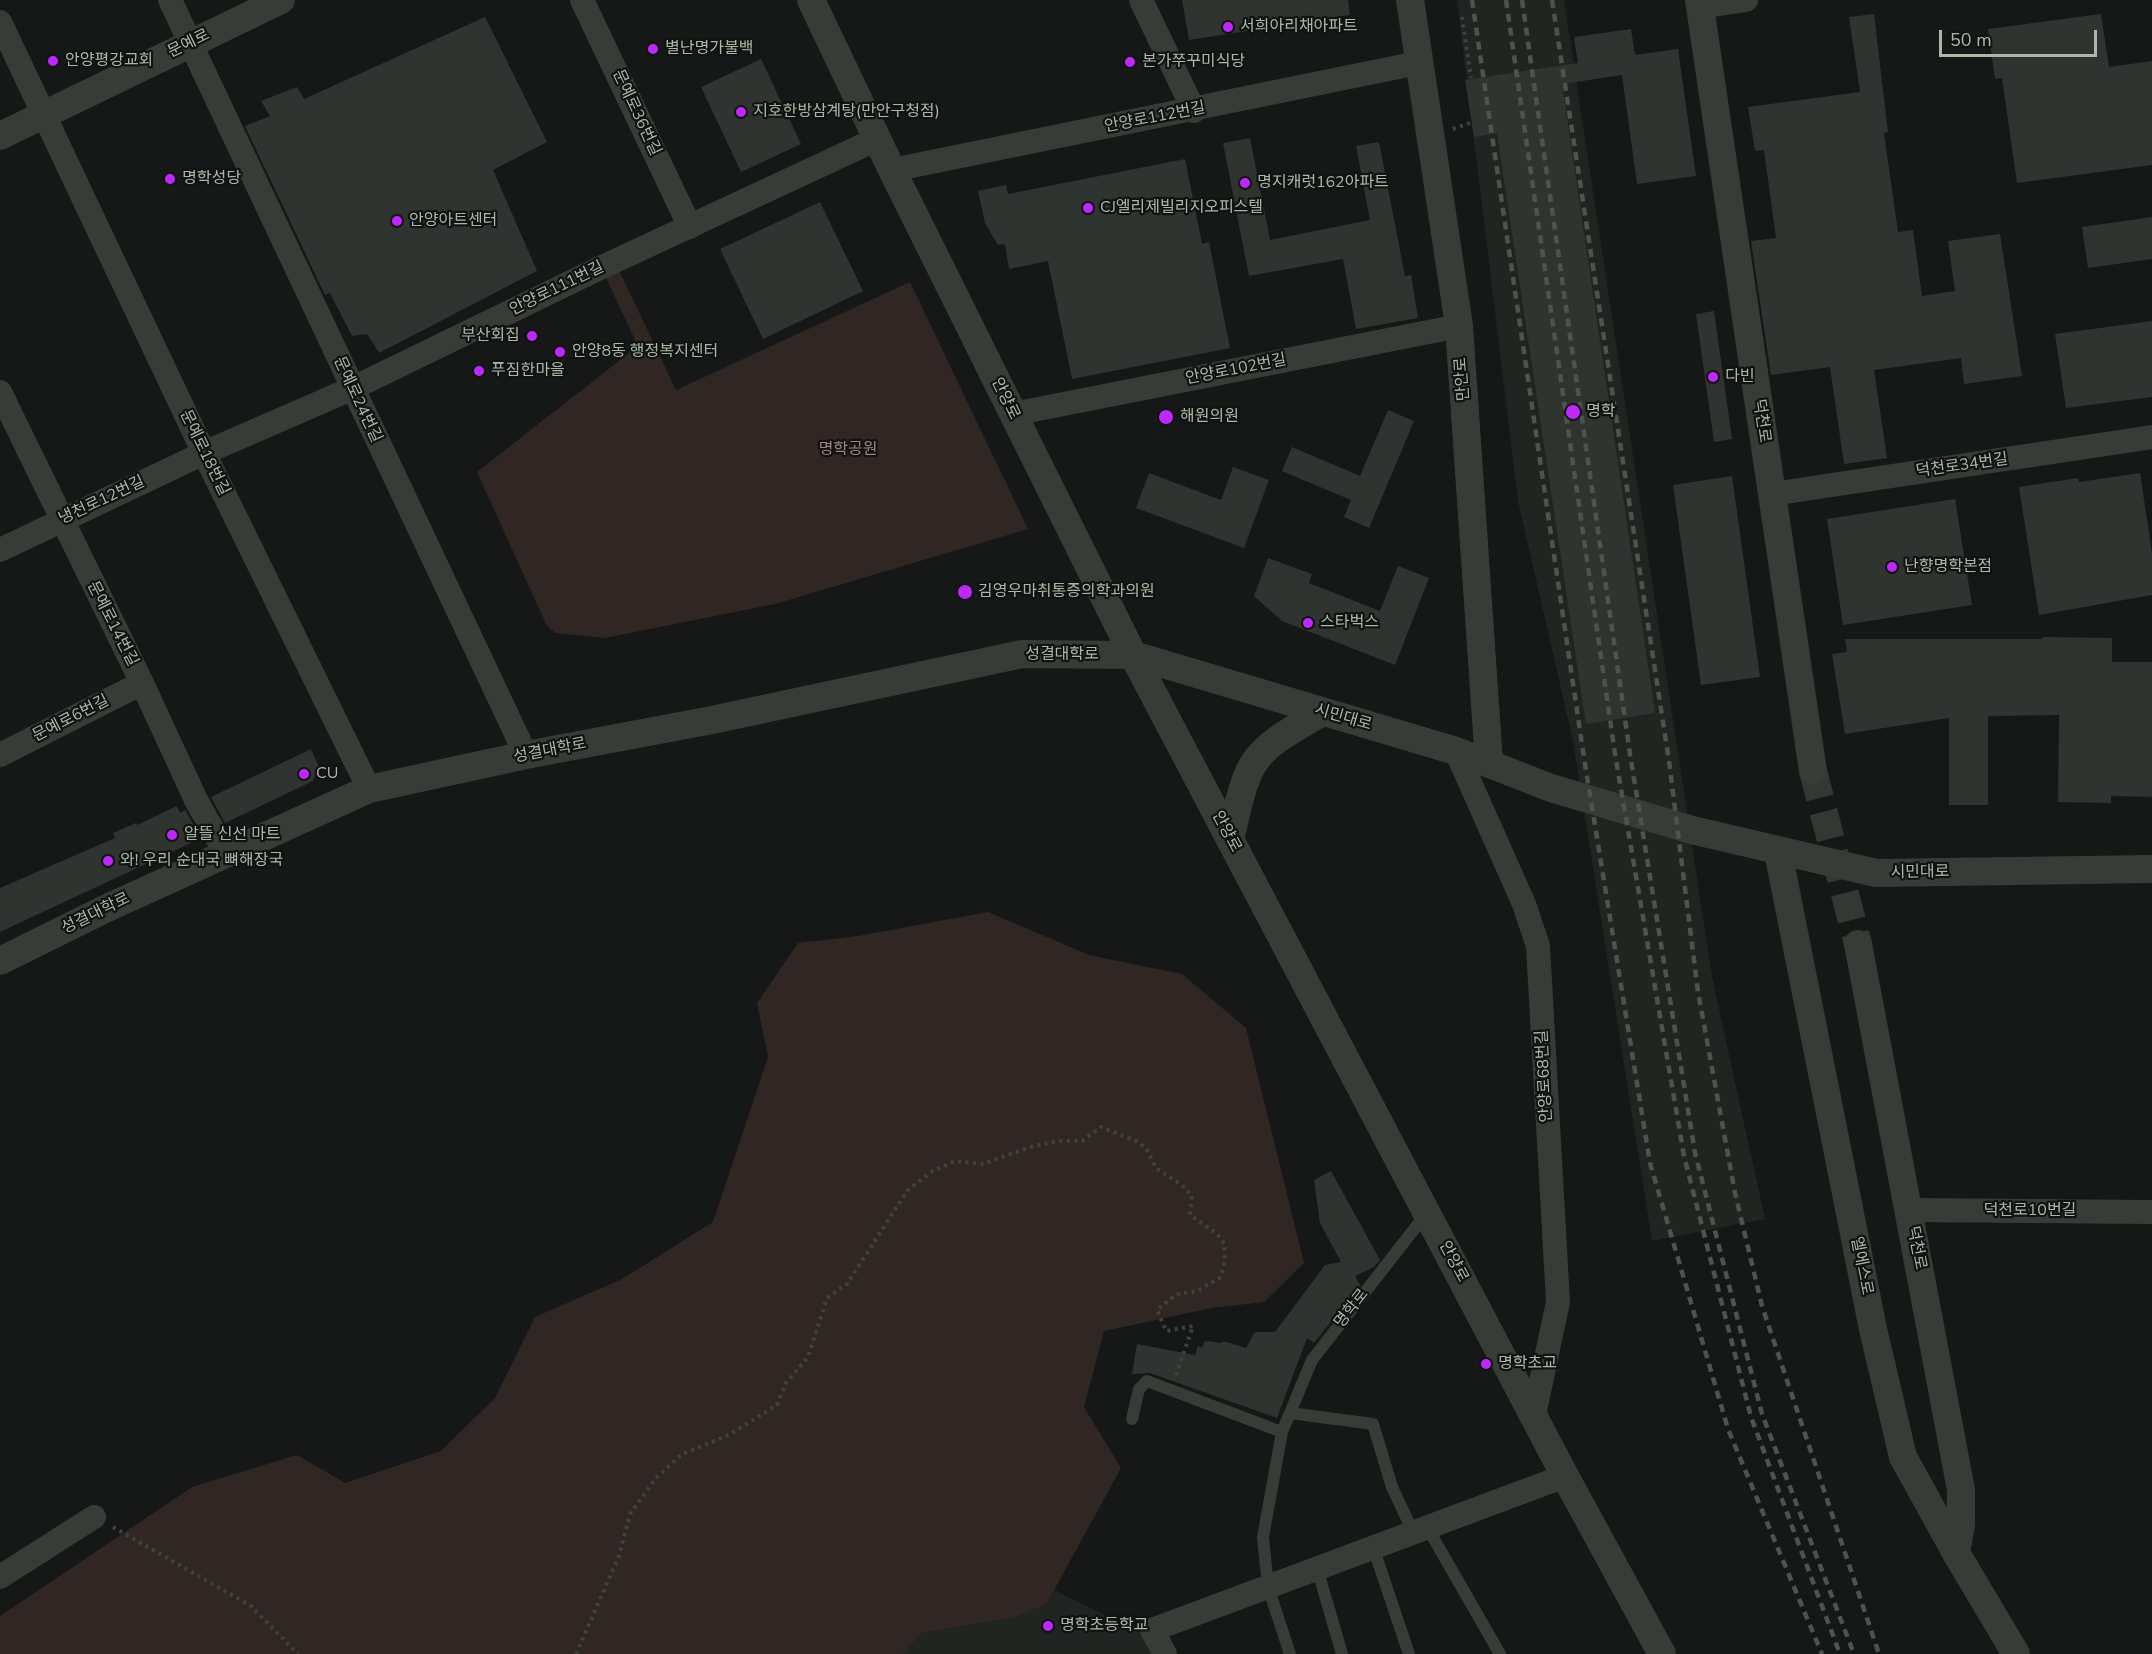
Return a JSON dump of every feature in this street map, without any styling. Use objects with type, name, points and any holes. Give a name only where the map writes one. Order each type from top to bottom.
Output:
[{"type":"street","name":"문예로24번길","points":[[170,0],[351,389],[526,755]]},
{"type":"street","name":"문예로","points":[[0,136],[281,0]]},
{"type":"street","name":"문예로36번길","points":[[582,0],[690,227]]},
{"type":"street","name":"안양로","points":[[811,0],[892,170],[1132,655],[1565,1476],[1662,1654]]},
{"type":"street","points":[[1141,0],[1194,111]]},
{"type":"street","name":"만안로","points":[[1410,0],[1459,326],[1489,762]]},
{"type":"street","points":[[1699,4],[1746,0]]},
{"type":"street","name":"덕천로","points":[[1699,4],[1813,771]]},
{"type":"street","name":"문예로18번길","points":[[0,22],[204,453],[369,789]]},
{"type":"street","name":"안양로112번길","points":[[892,170],[1194,111],[1418,63]]},
{"type":"street","name":"안양로111번길","points":[[204,453],[351,389],[877,139]]},
{"type":"street","name":"안양로102번길","points":[[1013,414],[1459,326]]},
{"type":"street","name":"문예로14번길","points":[[0,393],[142,683],[196,800],[226,854]]},
{"type":"street","name":"덕천로34번길","points":[[1772,494],[2152,437]]},
{"type":"street","name":"냉천로12번길","points":[[0,550],[204,453]]},
{"type":"street","name":"성결대학로","points":[[0,961],[369,789],[526,755],[712,720],[1022,654],[1132,655]]},
{"type":"street","name":"시민대로","points":[[1132,655],[1456,751],[1551,788],[1692,830],[1778,852],[1876,873],[2152,869]]},
{"type":"street","name":"문예로6번길","points":[[0,755],[142,683]]},
{"type":"street","points":[[1230,840],[1246,774],[1256,757],[1278,737],[1323,712]]},
{"type":"street","name":"안양로68번길","points":[[1456,751],[1524,904],[1538,946],[1558,1302],[1534,1416]]},
{"type":"street","name":"엘에스로","points":[[1778,852],[1873,1329],[1904,1457],[1956,1553],[2016,1654]]},
{"type":"street","name":"덕천로","points":[[1858,944],[1961,1490],[1961,1524],[1956,1553]]},
{"type":"street","name":"덕천로10번길","points":[[1909,1210],[2152,1212]]},
{"type":"street","points":[[1165,1654],[1152,1630],[1565,1476]]},
{"type":"street","points":[[0,1577],[94,1517]]},
{"type":"lane","name":"명학로","points":[[1290,1654],[1268,1587],[1263,1537],[1282,1432],[1312,1360],[1427,1213]]},
{"type":"lane","points":[[1132,1419],[1139,1389],[1147,1381],[1282,1432]]},
{"type":"lane","points":[[1290,1413],[1372,1424],[1392,1487],[1500,1654]]},
{"type":"lane","points":[[1373,1547],[1409,1654]]},
{"type":"lane","points":[[1317,1568],[1342,1654]]},
{"type":"path","points":[[1462,17],[1471,78]]},
{"type":"path","points":[[576,1654],[619,1556],[630,1514],[656,1478],[682,1454],[729,1435],[777,1405],[786,1383],[808,1357],[827,1298],[847,1284],[907,1191],[930,1172],[955,1161],[982,1164],[1030,1147],[1057,1141],[1082,1140],[1101,1127],[1136,1141],[1146,1148],[1156,1168],[1182,1185],[1192,1196],[1190,1215],[1222,1237],[1227,1251],[1221,1277],[1197,1291],[1175,1295],[1157,1310],[1166,1331],[1193,1326],[1171,1390]]},
{"type":"path","points":[[94,1517],[251,1606],[298,1654]]},
{"type":"shaded area","points":[[1457,0],[1564,0],[1712,977],[1765,1219],[1652,1241],[1573,741],[1518,501]]},
{"type":"shaded area","name":"명학초등학교","points":[[1054,1590],[1146,1635],[1157,1654],[903,1654],[922,1633],[1012,1618],[1046,1605]]},
{"type":"green space","name":"명학공원","points":[[618,268],[676,390],[910,282],[1028,529],[775,604],[605,638],[555,633],[546,624],[477,472],[638,346],[604,274]]},
{"type":"green space","points":[[988,912],[1089,955],[1182,974],[1246,1028],[1304,1263],[1264,1302],[1212,1308],[1104,1331],[1084,1407],[1121,1468],[1046,1605],[1012,1618],[922,1633],[903,1654],[0,1654],[0,1616],[192,1487],[297,1455],[345,1483],[441,1451],[495,1398],[535,1317],[622,1279],[713,1222],[768,1057],[757,1003],[798,943],[858,936]]},
{"type":"building","name":"서희아리채아파트","points":[[1182,0],[1348,0],[1350,15],[1189,40]]},
{"type":"building","points":[[1874,14],[1888,132],[1884,133],[1898,232],[1913,230],[1922,296],[1955,291],[1948,241],[2000,234],[2022,376],[1964,384],[1961,358],[1874,370],[1887,458],[1844,464],[1830,367],[1771,375],[1751,241],[1776,238],[1764,150],[1755,151],[1748,107],[1860,92],[1849,17]]},
{"type":"building","points":[[2101,14],[2109,67],[2152,61],[2152,165],[2017,183],[2002,78],[1995,79],[1988,29]]},
{"type":"building","name":"안양아트센터","points":[[485,17],[547,142],[493,170],[537,271],[379,353],[367,334],[352,336],[330,293],[325,295],[245,126],[270,116],[261,101],[297,87],[304,99]]},
{"type":"building","points":[[1631,29],[1635,55],[1678,49],[1696,176],[1637,184],[1622,75],[1562,84],[1655,713],[1586,724],[1497,133],[1474,137],[1465,80],[1578,63],[1574,37]]},
{"type":"building","points":[[761,59],[801,144],[741,172],[701,87]]},
{"type":"building","name":"명지캐럿162아파트","points":[[1250,138],[1270,240],[1370,220],[1356,146],[1379,142],[1405,276],[1411,275],[1418,318],[1356,329],[1343,259],[1249,276],[1223,143]]},
{"type":"building","points":[[1185,159],[1202,244],[1209,242],[1230,348],[1072,379],[1048,261],[1009,269],[1005,244],[998,245],[985,223],[978,191],[1006,185],[1008,194]]},
{"type":"building","points":[[820,202],[863,291],[763,339],[720,249]]},
{"type":"building","points":[[2152,217],[2152,259],[2088,268],[2082,227]]},
{"type":"building","points":[[1714,311],[1732,439],[1714,442],[1696,314]]},
{"type":"building","points":[[2152,321],[2152,397],[2066,408],[2055,334]]},
{"type":"building","points":[[1388,410],[1414,421],[1369,528],[1344,517],[1351,500],[1282,471],[1292,447],[1360,476]]},
{"type":"building","points":[[1233,467],[1269,480],[1244,548],[1136,508],[1149,473],[1221,500]]},
{"type":"building","points":[[2140,473],[2152,553],[2152,595],[2039,615],[2019,487],[2078,478],[2079,482]]},
{"type":"building","points":[[1732,476],[1760,677],[1701,685],[1673,485]]},
{"type":"building","points":[[1955,499],[1972,605],[1843,625],[1827,519]]},
{"type":"building","points":[[1268,558],[1312,574],[1309,583],[1380,611],[1398,566],[1429,578],[1395,665],[1282,621],[1254,596]]},
{"type":"building","points":[[2042,637],[2112,638],[2112,662],[2152,662],[2152,797],[2111,796],[2111,803],[2058,802],[2059,715],[1988,716],[1988,805],[1949,805],[1949,718],[1845,734],[1832,654],[1847,652],[1845,639],[2043,639]]},
{"type":"building","points":[[311,749],[319,767],[313,781],[225,823],[211,797]]},
{"type":"building","points":[[177,806],[180,813],[185,810],[200,836],[193,839],[195,841],[0,932],[0,888],[115,838],[113,833],[136,823],[137,825]]},
{"type":"building","points":[[1331,1171],[1380,1260],[1374,1267],[1355,1276],[1360,1285],[1314,1343],[1307,1338],[1277,1418],[1150,1373],[1132,1374],[1137,1344],[1195,1355],[1198,1346],[1202,1348],[1205,1341],[1222,1343],[1223,1341],[1246,1348],[1255,1332],[1275,1332],[1325,1265],[1341,1262],[1320,1223],[1314,1180]]},
{"type":"tunnel","points":[[1813,771],[1858,944]]},
{"type":"railway","points":[[1472,0],[1584,758],[1650,1163],[1728,1429],[1822,1654]]},
{"type":"railway","points":[[1506,0],[1615,754],[1684,1156],[1751,1417],[1840,1654]]},
{"type":"railway","points":[[1522,0],[1630,754],[1695,1153],[1762,1414],[1854,1654]]},
{"type":"railway","points":[[1552,0],[1669,761],[1698,992],[1735,1193],[1762,1306],[1879,1654]]},
{"type":"place","name":"서희아리채아파트","points":[[1228,27]]},
{"type":"place","name":"별난명가불백","points":[[653,49]]},
{"type":"place","name":"안양평강교회","points":[[53,61]]},
{"type":"place","name":"본가쭈꾸미식당","points":[[1130,62]]},
{"type":"place","name":"지호한방삼계탕(만안구청점)","points":[[741,112]]},
{"type":"place","name":"명학성당","points":[[170,179]]},
{"type":"place","name":"명지캐럿162아파트","points":[[1245,183]]},
{"type":"place","name":"CJ엘리제빌리지오피스텔","points":[[1088,208]]},
{"type":"place","name":"안양아트센터","points":[[397,221]]},
{"type":"place","name":"부산회집","points":[[532,336]]},
{"type":"place","name":"안양8동 행정복지센터","points":[[560,352]]},
{"type":"place","name":"푸짐한마을","points":[[479,371]]},
{"type":"place","name":"다빈","points":[[1713,377]]},
{"type":"place","name":"명학","points":[[1573,412]]},
{"type":"place","name":"해원의원","points":[[1166,417]]},
{"type":"place","name":"난향명학본점","points":[[1892,567]]},
{"type":"place","name":"김영우마취통증의학과의원","points":[[965,592]]},
{"type":"place","name":"스타벅스","points":[[1308,623]]},
{"type":"place","name":"CU","points":[[304,774]]},
{"type":"place","name":"알뜰 신선 마트","points":[[172,835]]},
{"type":"place","name":"와! 우리 순대국 뼈해장국","points":[[108,861]]},
{"type":"place","name":"명학초교","points":[[1486,1364]]},
{"type":"place","name":"명학초등학교","points":[[1048,1626]]}]
